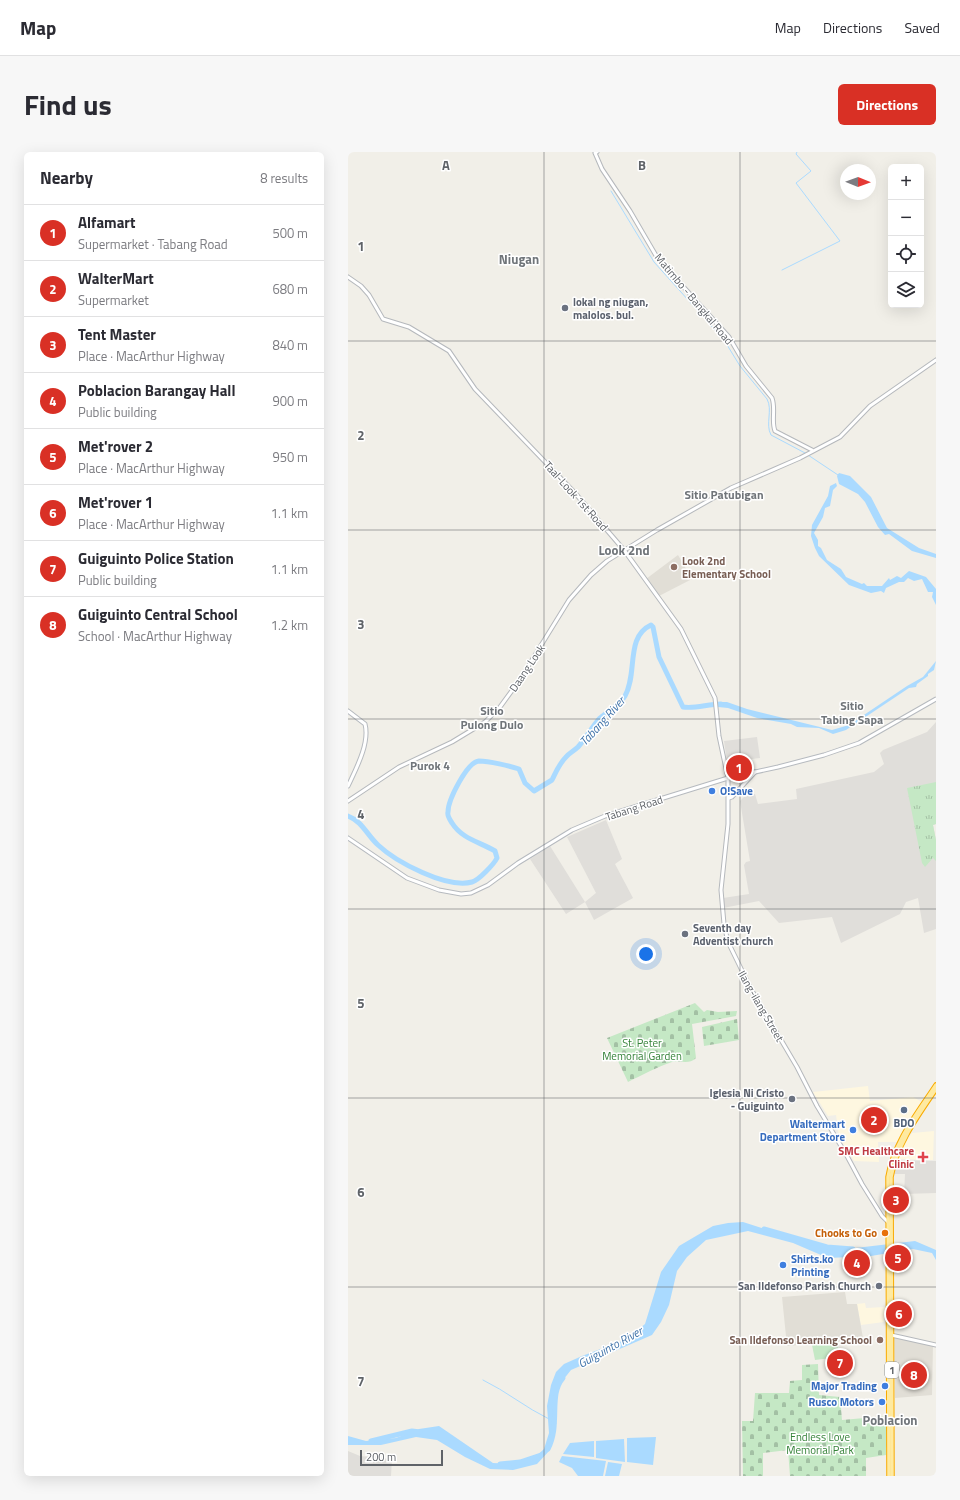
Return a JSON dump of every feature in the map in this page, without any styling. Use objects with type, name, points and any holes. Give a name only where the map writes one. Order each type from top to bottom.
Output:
[{"type":"highway","name":"1","points":[[892,1476],[888,1177],[893,1157],[902,1137],[936,1085]]},
{"type":"highway","name":"1","points":[[889,1224],[891,1177],[895,1158],[904,1138],[936,1089]]},
{"type":"highway","name":"1","points":[[889,1476],[890,1335]]},
{"type":"street","name":"Matimbo - Bangkal Road","points":[[597,152],[595,153],[602,169],[658,259],[729,338],[746,366],[772,398],[774,404],[773,427],[775,431],[812,451]]},
{"type":"street","name":"Taal-Look 1st Road","points":[[348,277],[361,286],[369,295],[383,319],[409,327],[449,351],[476,389],[575,493],[624,550],[681,629],[712,691],[716,701],[719,736],[728,778],[729,798]]},
{"type":"street","points":[[812,451],[840,437],[870,406],[936,360]]},
{"type":"street","name":"Daang Look","points":[[348,801],[398,767],[452,742],[485,722],[500,707],[518,681],[569,600],[591,575],[624,550],[731,488],[812,451]]},
{"type":"street","name":"Tabang Road","points":[[348,838],[407,878],[444,892],[461,894],[471,893],[488,885],[568,832],[612,814],[728,778],[824,755],[860,743],[936,700]]},
{"type":"street","points":[[348,712],[365,724],[367,729],[362,752],[348,786]]},
{"type":"street","points":[[729,798],[732,797],[755,772]]},
{"type":"street","name":"Ilang-ilang Street","points":[[729,798],[722,890],[724,924],[728,942],[737,963],[768,1021],[797,1067],[816,1106],[847,1156],[862,1184],[889,1224]]},
{"type":"street","points":[[890,1335],[936,1346]]},
{"type":"shaded area","name":"Look 2nd Elementary School","points":[[678,555],[692,579],[659,596],[646,579]]},
{"type":"shaded area","points":[[936,722],[936,824],[933,825],[936,840],[936,929],[924,933],[918,898],[906,902],[900,914],[841,943],[832,917],[779,923],[759,901],[723,908],[723,898],[749,894],[744,865],[746,862],[750,861],[740,801],[744,797],[755,794],[758,804],[797,799],[796,789],[874,772],[884,764],[880,753],[883,750],[927,732]]},
{"type":"shaded area","points":[[757,737],[760,758],[727,762],[724,741]]},
{"type":"shaded area","points":[[606,820],[622,859],[615,864],[633,898],[594,920],[585,902],[596,893],[567,837]]},
{"type":"shaded area","points":[[550,846],[585,902],[566,914],[530,859]]},
{"type":"shaded area","points":[[868,1086],[870,1101],[913,1097],[922,1102],[897,1142],[878,1142],[879,1162],[854,1161],[839,1137],[836,1115],[828,1116],[813,1092]]},
{"type":"shaded area","points":[[934,1131],[933,1160],[899,1159],[903,1146],[912,1133]]},
{"type":"shaded area","points":[[898,1160],[936,1161],[936,1193],[904,1194],[905,1174],[894,1174]]},
{"type":"shaded area","points":[[845,1292],[847,1304],[857,1304],[863,1338],[848,1341],[787,1346],[782,1297]]},
{"type":"shaded area","points":[[865,1303],[866,1308],[885,1307],[884,1322],[861,1325],[857,1304]]},
{"type":"shaded area","points":[[894,1336],[933,1344],[932,1395],[895,1398]]},
{"type":"shaded area","points":[[348,1451],[360,1456],[392,1459],[391,1476],[348,1476]]},
{"type":"green space","points":[[936,782],[936,824],[933,825],[936,840],[936,861],[933,858],[925,867],[922,863],[907,788]]},
{"type":"green space","name":"St. Peter Memorial Garden","points":[[695,1003],[704,1012],[707,1010],[718,1012],[737,1011],[736,1016],[692,1024],[696,1058],[687,1062],[672,1062],[628,1082],[607,1038]]},
{"type":"green space","points":[[737,1019],[739,1040],[704,1046],[702,1027]]},
{"type":"green space","points":[[837,1341],[839,1357],[815,1360],[812,1345]]},
{"type":"green space","name":"Endless Love Memorial Park","points":[[818,1364],[819,1395],[840,1397],[842,1420],[887,1416],[886,1455],[866,1458],[866,1476],[790,1476],[788,1450],[763,1453],[763,1476],[743,1476],[742,1421],[753,1421],[755,1393],[789,1393],[790,1381],[802,1380],[802,1365]]},
{"type":"water","points":[[839,473],[850,476],[871,497],[887,528],[919,548],[936,554],[936,558],[912,551],[889,534],[885,535],[878,527],[865,502],[858,494],[839,484],[837,476]]},
{"type":"water","points":[[836,483],[837,486],[833,490],[830,506],[825,508],[823,517],[814,533],[818,540],[818,546],[821,548],[827,560],[841,569],[846,577],[862,584],[864,583],[867,586],[882,586],[889,578],[890,580],[897,576],[901,578],[909,571],[926,577],[936,589],[936,605],[932,597],[933,592],[928,592],[922,579],[914,581],[908,578],[904,582],[899,582],[886,588],[884,593],[881,591],[871,593],[849,585],[819,556],[811,536],[812,525],[828,496],[830,486]]},
{"type":"water","points":[[936,661],[934,670],[917,684],[916,687],[909,688],[846,730],[833,734],[819,728],[797,727],[791,724],[757,718],[728,708],[718,707],[717,702],[727,702],[747,709],[832,730],[849,725],[923,677]]},
{"type":"water","points":[[743,1222],[824,1248],[847,1249],[915,1241],[936,1250],[936,1260],[932,1253],[913,1249],[871,1256],[828,1258],[793,1243],[748,1231],[706,1240],[687,1257],[677,1271],[669,1305],[661,1322],[652,1335],[571,1370],[559,1385],[553,1406],[553,1433],[550,1450],[537,1464],[513,1470],[490,1469],[465,1457],[437,1440],[416,1437],[381,1445],[348,1445],[348,1436],[366,1441],[396,1438],[419,1429],[439,1426],[493,1463],[513,1464],[532,1460],[544,1449],[549,1433],[547,1406],[551,1385],[556,1372],[564,1364],[627,1339],[645,1324],[661,1272],[679,1246],[713,1226]]},
{"type":"water","points":[[656,1437],[653,1465],[627,1462],[627,1438]]},
{"type":"water","points":[[624,1439],[625,1462],[596,1458],[596,1441]]},
{"type":"water","points":[[594,1441],[594,1457],[563,1454],[570,1443]]},
{"type":"water","points":[[562,1456],[606,1461],[603,1476],[578,1476],[572,1468],[559,1462]]},
{"type":"water","points":[[608,1462],[622,1464],[619,1476],[605,1476]]},
{"type":"waterway","points":[[782,270],[840,241],[796,183],[811,171],[796,154],[797,152]]},
{"type":"waterway","points":[[611,191],[654,262],[724,340],[740,366],[767,399],[769,403],[769,431],[771,435],[805,453]]},
{"type":"waterway","points":[[808,455],[838,475]]},
{"type":"waterway","name":"Tabang River","points":[[348,816],[357,821],[374,841],[386,852],[409,866],[449,882],[472,882],[486,872],[497,858],[495,851],[466,837],[456,828],[449,818],[448,813],[451,799],[464,774],[474,763],[483,761],[519,769],[525,783],[534,791],[552,780],[564,760],[578,747],[600,718],[617,705],[625,696],[629,687],[633,656],[638,638],[643,631],[651,625],[653,627],[659,657],[683,707],[721,704]]},
{"type":"waterway","name":"Guiguinto River","points":[[764,1229],[827,1247],[853,1249]]},
{"type":"waterway","name":"Guiguinto River","points":[[548,1449],[554,1430],[556,1393],[563,1378]]},
{"type":"waterway","points":[[483,1380],[549,1419]]},
{"type":"waterway","name":"Guiguinto River","points":[[552,1421],[556,1423]]},
{"type":"waterway","name":"Guiguinto River","points":[[371,1441],[412,1431],[420,1432]]},
{"type":"waterway","name":"Guiguinto River","points":[[500,1464],[520,1462],[541,1455]]},
{"type":"place","name":"lokal ng niugan, malolos. bul.","points":[[565,308]]},
{"type":"place","name":"Look 2nd Elementary School","points":[[674,567]]},
{"type":"place","name":"Alfamart","points":[[739,768]]},
{"type":"place","name":"O!Save","points":[[712,791]]},
{"type":"place","name":"Seventh day Adventist church","points":[[685,934]]},
{"type":"place","name":"Iglesia Ni Cristo - Guiguinto","points":[[792,1099]]},
{"type":"place","name":"BDO","points":[[904,1110]]},
{"type":"place","name":"WalterMart","points":[[874,1120]]},
{"type":"place","name":"Waltermart Department Store","points":[[853,1130]]},
{"type":"place","name":"SMC Healthcare Clinic","points":[[923,1157]]},
{"type":"place","name":"Tent Master","points":[[896,1200]]},
{"type":"place","name":"Chooks to Go","points":[[885,1233]]},
{"type":"place","name":"Met'rover 2","points":[[898,1258]]},
{"type":"place","name":"Poblacion Barangay Hall","points":[[857,1263]]},
{"type":"place","name":"Shirts.ko Printing","points":[[783,1265]]},
{"type":"place","name":"San Ildefonso Parish Church","points":[[879,1286]]},
{"type":"place","name":"Met'rover 1","points":[[899,1314]]},
{"type":"place","name":"San Ildefonso Learning School","points":[[880,1340]]},
{"type":"place","name":"Guiguinto Police Station","points":[[840,1363]]},
{"type":"place","name":"Guiguinto Central School","points":[[914,1375]]},
{"type":"place","name":"Major Trading","points":[[885,1386]]},
{"type":"place","name":"Rusco Motors","points":[[882,1402]]},
{"type":"district","name":"Niugan","points":[[519,259]]},
{"type":"district","name":"Sitio Patubigan","points":[[724,494]]},
{"type":"district","name":"Look 2nd","points":[[624,550]]},
{"type":"district","name":"Sitio Tabing Sapa","points":[[852,712]]},
{"type":"district","name":"Sitio Pulong Dulo","points":[[492,717]]},
{"type":"district","name":"Purok 4","points":[[430,765]]},
{"type":"district","name":"Poblacion","points":[[890,1420]]}]
